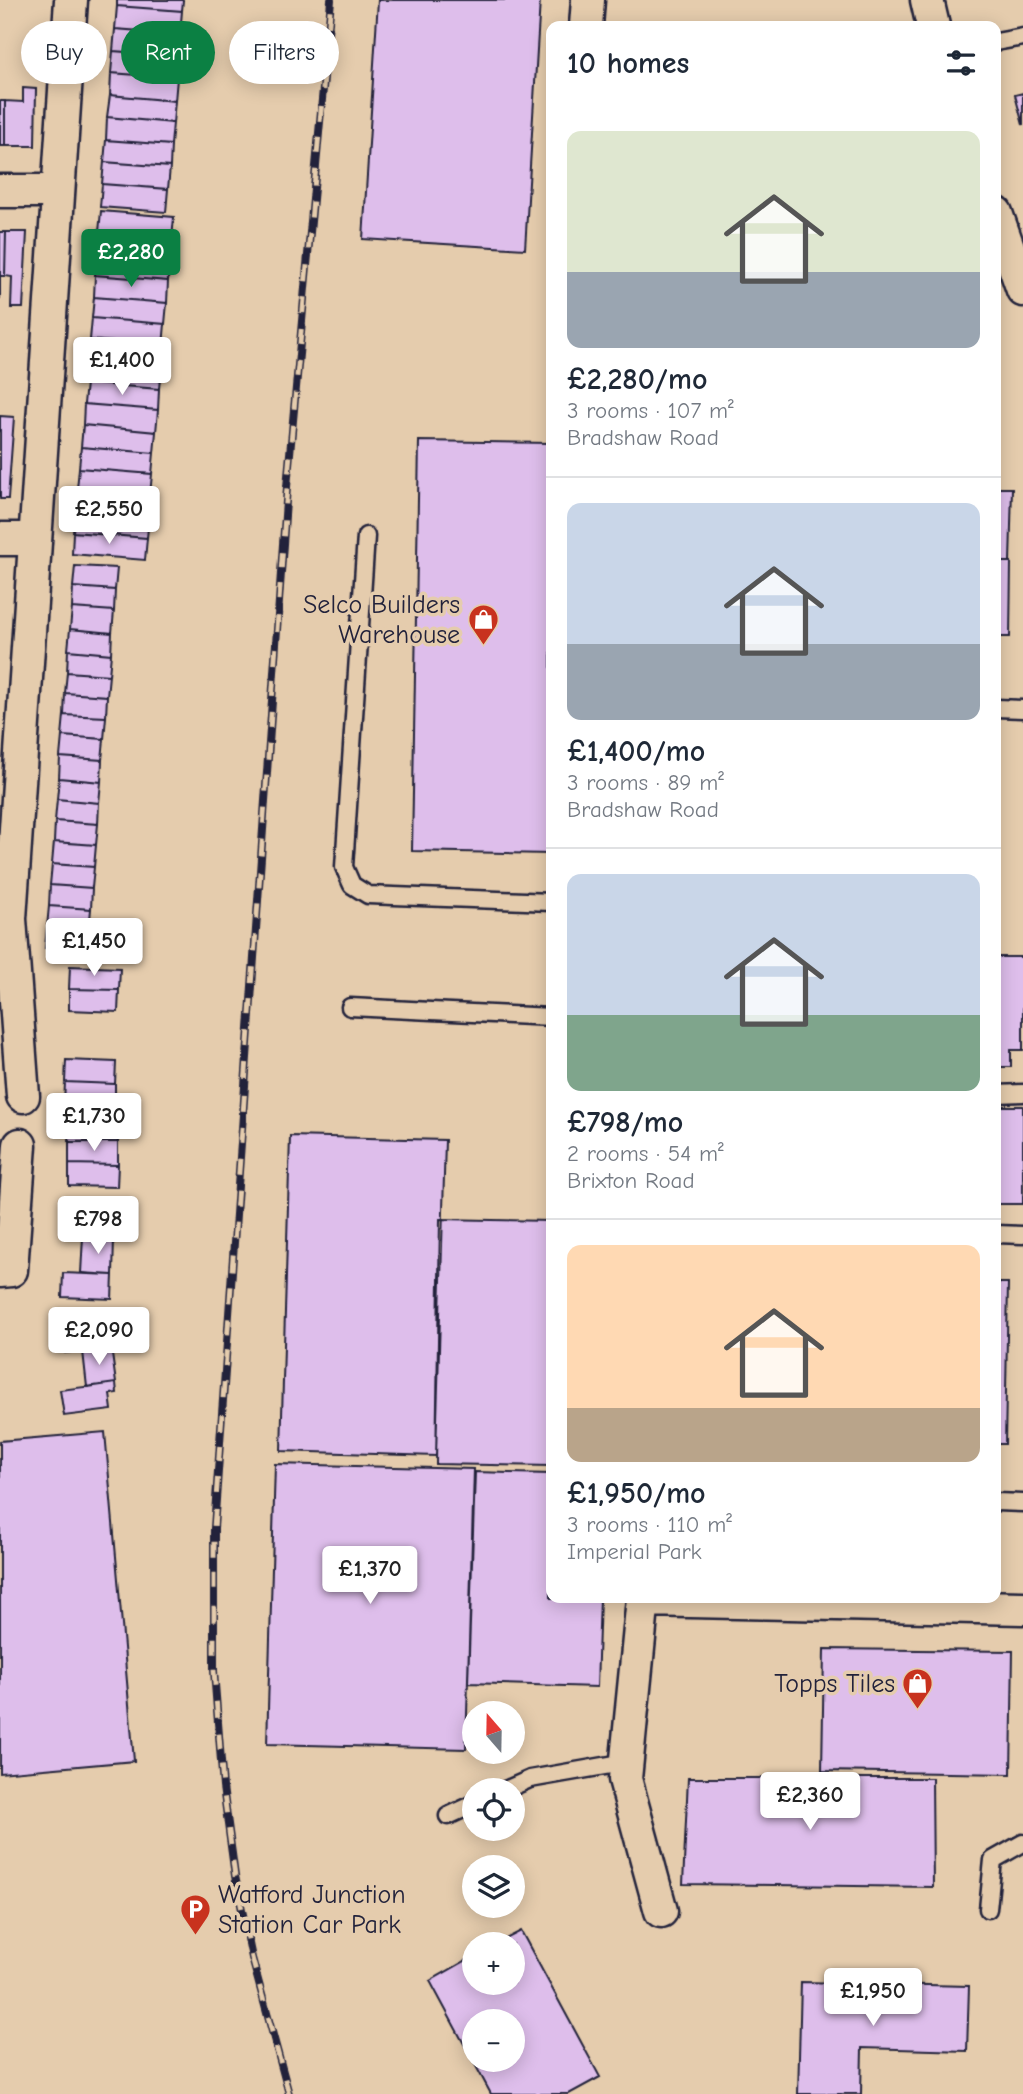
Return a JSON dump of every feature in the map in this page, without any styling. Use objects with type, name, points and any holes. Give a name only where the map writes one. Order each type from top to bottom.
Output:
[{"type":"street","points":[[23,1096],[5,919],[35,539],[71,0]]},
{"type":"street","points":[[586,21],[588,0]]},
{"type":"street","points":[[927,0],[932,21]]},
{"type":"street","points":[[0,191],[57,191]]},
{"type":"street","points":[[1008,232],[1023,290]]},
{"type":"street","points":[[0,539],[35,539]]},
{"type":"street","points":[[0,1271],[11,1270],[20,1145]]},
{"type":"street","points":[[643,1603],[625,1779],[661,1911]]},
{"type":"street","points":[[812,1603],[1023,1608]]},
{"type":"lane","points":[[1001,41],[1023,37]]},
{"type":"lane","points":[[366,536],[344,867],[352,885],[368,895],[546,902]]},
{"type":"lane","points":[[1001,708],[1023,709]]},
{"type":"lane","points":[[350,1007],[546,1017]]},
{"type":"lane","points":[[1001,1094],[1023,1094]]},
{"type":"lane","points":[[1001,1234],[1023,1235]]},
{"type":"lane","points":[[1001,1502],[1023,1503]]},
{"type":"lane","points":[[525,1781],[627,1762]]},
{"type":"lane","points":[[448,1816],[462,1810]]},
{"type":"lane","points":[[988,1909],[993,1860],[1023,1843]]},
{"type":"building","points":[[117,0],[183,0],[182,11],[117,6]]},
{"type":"building","points":[[378,0],[540,0],[525,249],[363,239]]},
{"type":"building","points":[[117,6],[182,11],[181,21],[121,21],[121,29],[115,29]]},
{"type":"building","points":[[115,29],[121,29],[121,52],[113,51]]},
{"type":"building","points":[[113,51],[121,52],[121,74],[111,73]]},
{"type":"building","points":[[111,73],[121,74],[121,84],[176,84],[175,101],[110,95]]},
{"type":"building","points":[[23,88],[36,89],[35,146],[5,146],[5,101],[23,102]]},
{"type":"building","points":[[1023,93],[1023,125],[1015,95]]},
{"type":"building","points":[[110,95],[175,101],[173,123],[107,117]]},
{"type":"building","points":[[0,101],[5,101],[5,146],[0,146]]},
{"type":"building","points":[[107,117],[173,123],[171,145],[106,140]]},
{"type":"building","points":[[106,140],[171,145],[170,167],[104,162]]},
{"type":"building","points":[[104,162],[170,167],[168,189],[102,184]]},
{"type":"building","points":[[102,184],[168,189],[166,212],[100,207]]},
{"type":"building","points":[[101,211],[174,217],[172,239],[99,232]]},
{"type":"building","points":[[0,232],[6,232],[5,276],[0,276]]},
{"type":"building","points":[[6,232],[27,232],[23,308],[11,308],[12,277],[5,276]]},
{"type":"building","points":[[99,232],[172,239],[170,260],[97,254]]},
{"type":"building","points":[[97,254],[170,260],[168,281],[95,275]]},
{"type":"building","points":[[95,275],[168,281],[167,303],[94,297]]},
{"type":"building","points":[[94,297],[167,303],[165,324],[92,318]]},
{"type":"building","points":[[92,318],[165,324],[163,346],[90,340]]},
{"type":"building","points":[[90,340],[163,346],[161,367],[88,361]]},
{"type":"building","points":[[88,361],[161,367],[159,389],[86,383]]},
{"type":"building","points":[[86,383],[159,389],[158,410],[84,404]]},
{"type":"building","points":[[84,404],[158,410],[156,432],[83,425]]},
{"type":"building","points":[[0,416],[14,417],[8,499],[0,499]]},
{"type":"building","points":[[83,425],[156,432],[154,453],[81,447]]},
{"type":"building","name":"Selco Builders Warehouse","points":[[419,441],[546,443],[546,854],[412,851]]},
{"type":"building","points":[[81,447],[154,453],[152,474],[79,468]]},
{"type":"building","points":[[79,468],[152,474],[150,495],[77,489]]},
{"type":"building","points":[[1001,488],[1012,488],[1010,562],[1001,562]]},
{"type":"building","points":[[77,489],[150,495],[149,517],[75,511]]},
{"type":"building","points":[[75,511],[149,517],[147,538],[73,532]]},
{"type":"building","points":[[73,532],[147,538],[145,560],[72,554]]},
{"type":"building","points":[[1001,562],[1011,562],[1010,637],[1001,637]]},
{"type":"building","points":[[75,566],[117,568],[115,590],[73,587]]},
{"type":"building","points":[[73,587],[115,590],[114,611],[72,608]]},
{"type":"building","points":[[72,608],[114,611],[112,633],[70,629]]},
{"type":"building","points":[[70,629],[112,633],[111,654],[68,650]]},
{"type":"building","points":[[68,650],[111,654],[109,675],[67,672]]},
{"type":"building","points":[[67,672],[109,675],[107,696],[65,693]]},
{"type":"building","points":[[65,693],[107,696],[106,717],[64,715]]},
{"type":"building","points":[[64,715],[106,717],[104,739],[62,736]]},
{"type":"building","points":[[62,736],[104,739],[102,760],[60,757]]},
{"type":"building","points":[[60,757],[102,760],[101,782],[59,778]]},
{"type":"building","points":[[59,778],[101,782],[99,803],[57,799]]},
{"type":"building","points":[[57,799],[99,803],[98,824],[55,821]]},
{"type":"building","points":[[55,821],[98,824],[96,845],[54,842]]},
{"type":"building","points":[[54,842],[96,845],[94,867],[52,864]]},
{"type":"building","points":[[52,864],[94,867],[92,888],[50,885]]},
{"type":"building","points":[[50,885],[92,888],[91,909],[49,906]]},
{"type":"building","points":[[49,906],[91,909],[89,931],[47,927]]},
{"type":"building","points":[[47,927],[89,931],[87,952],[45,948]]},
{"type":"building","points":[[1001,957],[1023,957],[1023,1050],[1011,1050],[1011,1067],[1001,1067]]},
{"type":"building","points":[[70,966],[120,968],[119,990],[69,989]]},
{"type":"building","points":[[69,989],[119,990],[118,1012],[69,1010]]},
{"type":"building","points":[[66,1060],[116,1062],[115,1084],[65,1082]]},
{"type":"building","points":[[65,1082],[115,1084],[115,1107],[64,1105]]},
{"type":"building","points":[[1001,1106],[1023,1106],[1023,1204],[1001,1204]]},
{"type":"building","points":[[70,1120],[118,1120],[118,1142],[69,1142]]},
{"type":"building","points":[[290,1136],[445,1140],[436,1456],[281,1451]]},
{"type":"building","points":[[69,1142],[118,1142],[118,1165],[69,1164]]},
{"type":"building","points":[[69,1164],[118,1165],[117,1187],[69,1186]]},
{"type":"building","points":[[65,1213],[115,1215],[114,1238],[64,1236]]},
{"type":"building","points":[[440,1219],[546,1221],[546,1466],[436,1464]]},
{"type":"building","points":[[83,1237],[114,1238],[113,1275],[81,1273]]},
{"type":"building","points":[[63,1273],[113,1275],[112,1299],[62,1297]]},
{"type":"building","points":[[1001,1283],[1008,1283],[1005,1444],[1001,1444]]},
{"type":"building","points":[[125,1311],[128,1337],[110,1340],[111,1347],[65,1353],[62,1327],[80,1325],[79,1316]]},
{"type":"building","points":[[111,1347],[116,1383],[87,1387],[83,1351]]},
{"type":"building","points":[[116,1383],[117,1393],[110,1394],[112,1410],[64,1416],[60,1390]]},
{"type":"building","points":[[105,1432],[134,1761],[0,1773],[0,1441]]},
{"type":"building","points":[[275,1464],[474,1469],[467,1701],[462,1701],[462,1749],[267,1744]]},
{"type":"building","points":[[475,1472],[546,1474],[546,1603],[600,1603],[597,1687],[468,1683]]},
{"type":"building","name":"Topps Tiles","points":[[824,1649],[1013,1651],[1011,1774],[822,1771]]},
{"type":"building","points":[[688,1778],[932,1778],[933,1887],[683,1884]]},
{"type":"building","points":[[525,1938],[600,2077],[569,2094],[491,2094],[479,2072],[525,2072],[525,2009],[462,2009],[462,2040],[430,1981],[462,1963],[462,1995],[525,1995]]},
{"type":"building","points":[[801,1982],[969,1986],[967,2051],[862,2048],[861,2094],[798,2094]]},
{"type":"railway","points":[[289,2094],[252,1958],[235,1876],[223,1787],[214,1671],[214,1528],[287,487],[331,0]]},
{"type":"place","name":"Selco Builders Warehouse","points":[[483,647]]},
{"type":"place","name":"Topps Tiles","points":[[918,1711]]},
{"type":"place","name":"Watford Junction Station Car Park","points":[[195,1937]]}]
